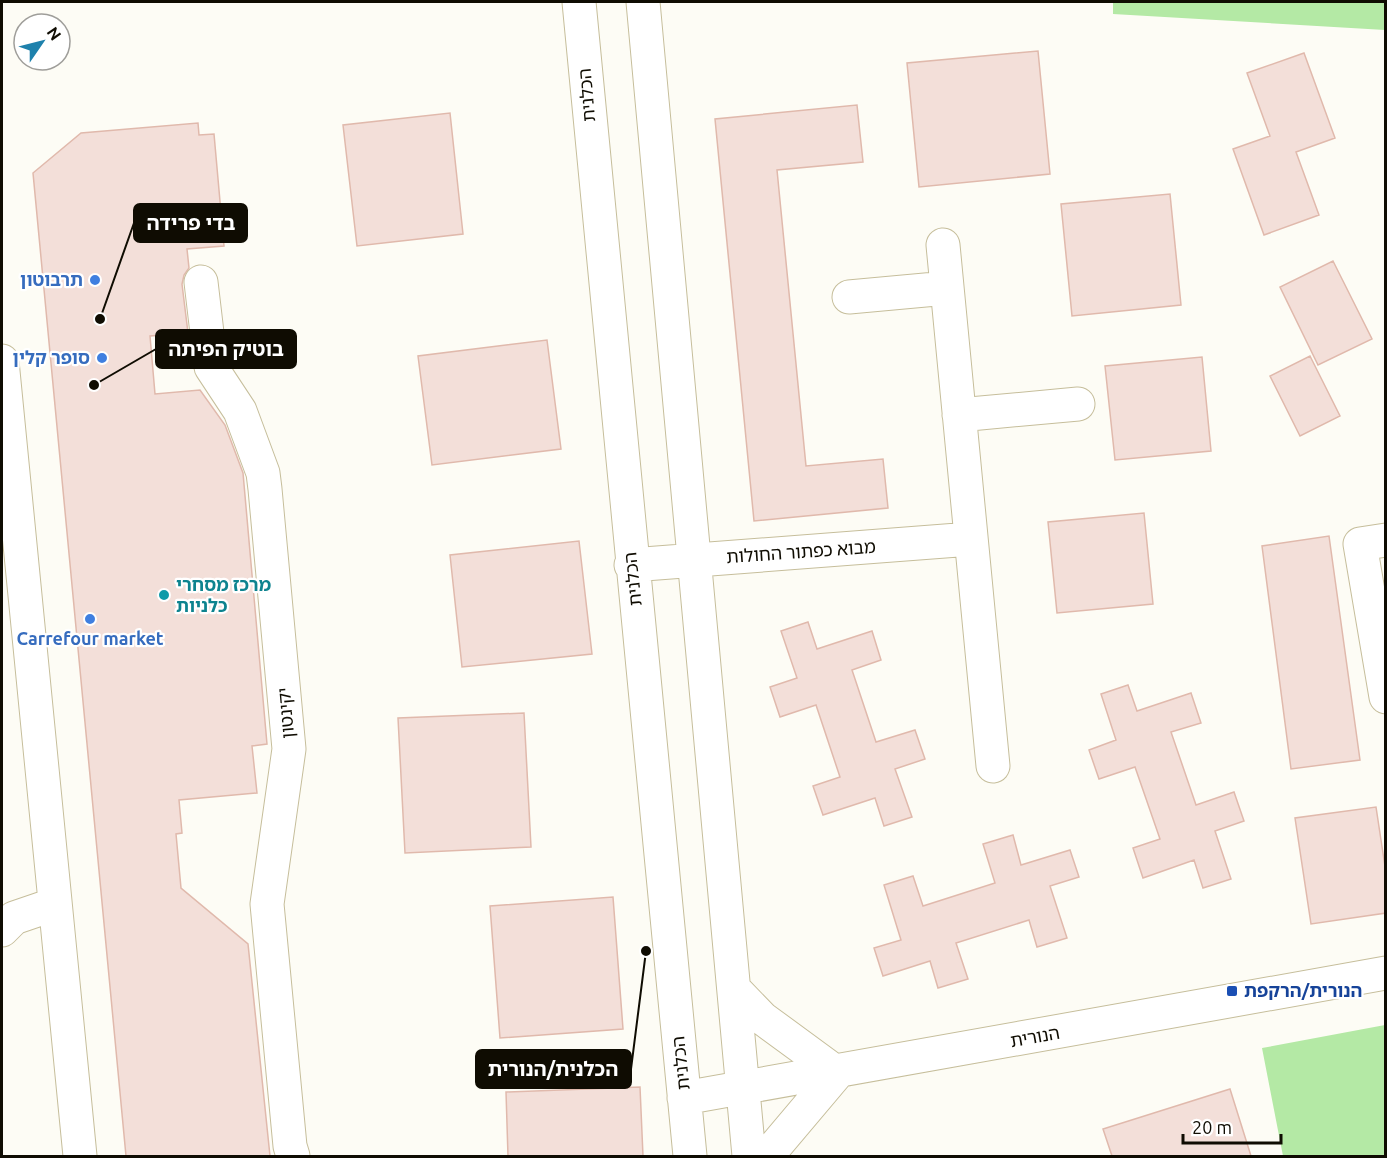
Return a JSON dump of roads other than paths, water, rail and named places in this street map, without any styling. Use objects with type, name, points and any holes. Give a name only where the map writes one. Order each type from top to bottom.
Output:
[{"type":"street","name":"הכלנית","points":[[579,2],[631,566],[690,1156]]},
{"type":"street","points":[[643,2],[749,1156]]},
{"type":"street","points":[[943,245],[993,766]]},
{"type":"street","name":"יקינטון","points":[[201,282],[211,367],[240,411],[263,472],[265,489],[290,749],[267,904],[290,1146],[293,1156]]},
{"type":"street","points":[[849,297],[947,288]]},
{"type":"street","points":[[2,361],[80,1156]]},
{"type":"street","points":[[959,415],[1078,404]]},
{"type":"street","name":"מבוא כפתור החולות","points":[[631,566],[971,539]]},
{"type":"street","points":[[1386,540],[1360,544],[1386,697]]},
{"type":"street","points":[[2,930],[14,918],[55,904]]},
{"type":"street","name":"הנורית","points":[[684,1098],[1386,973]]},
{"type":"street","points":[[734,989],[769,1024],[837,1072],[767,1156]]},
{"type":"place","name":"תרבוטון","points":[[95,280]]},
{"type":"place","name":"בדי פרידה","points":[[100,319]]},
{"type":"place","name":"סופר קלין","points":[[102,358]]},
{"type":"place","name":"בוטיק הפיתה","points":[[94,385]]},
{"type":"place","name":"מרכז מסחרי כלניות","points":[[164,595]]},
{"type":"place","name":"Carrefour market","points":[[90,619]]},
{"type":"place","name":"הכלנית/הנורית","points":[[646,951]]},
{"type":"place","name":"הנורית/הרקפת","points":[[1232,991]]}]
